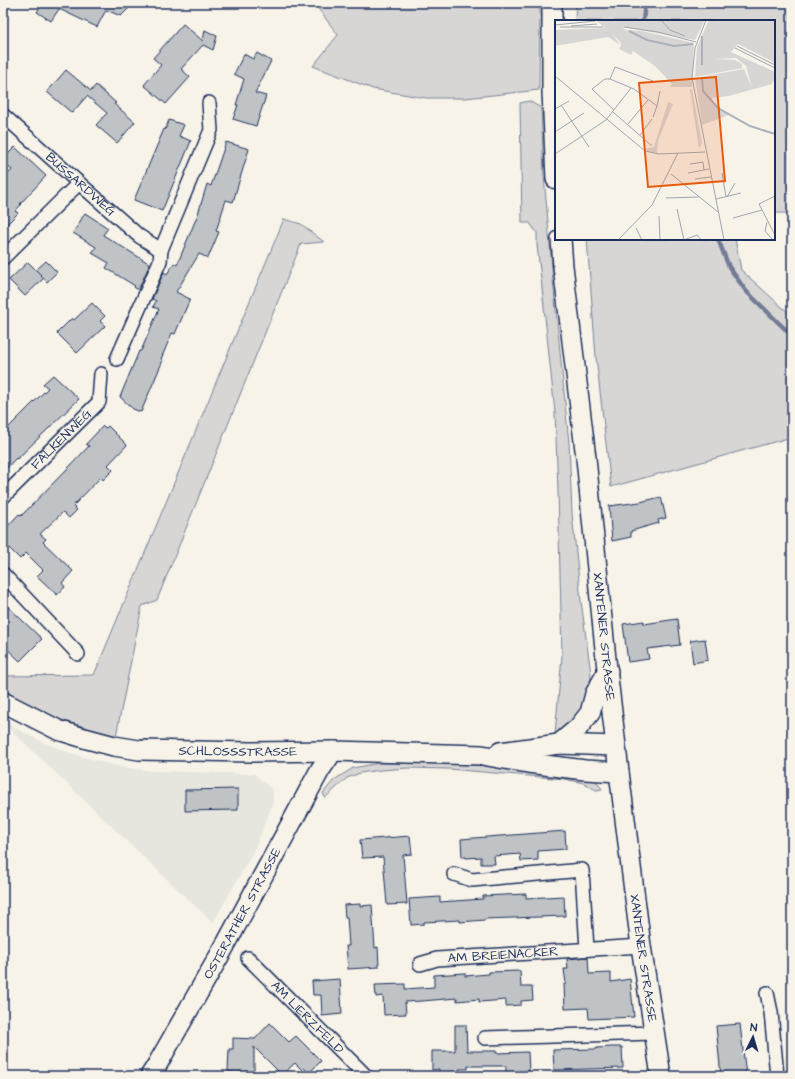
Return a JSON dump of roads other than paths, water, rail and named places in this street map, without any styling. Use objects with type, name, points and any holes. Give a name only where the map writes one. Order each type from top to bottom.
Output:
[{"type":"main road","points":[[552,3],[552,92],[555,157]]},
{"type":"main road","name":"XANTENER STRASSE","points":[[561,240],[619,772],[641,946],[661,1076]]},
{"type":"main road","points":[[559,744],[578,728],[590,713],[595,694],[608,671]]},
{"type":"main road","name":"SCHLOSSSTRASSE","points":[[3,702],[58,730],[114,746],[139,750],[251,752],[333,751],[482,755],[528,763],[585,770],[619,772]]},
{"type":"main road","name":"SCHLOSSSTRASSE","points":[[482,755],[559,744],[616,746]]},
{"type":"main road","name":"OSTERATHER STRASSE","points":[[150,1076],[226,944],[320,770],[333,751]]},
{"type":"street","points":[[117,359],[160,261],[161,250],[211,130],[209,104]]},
{"type":"street","name":"BUSSARDWEG","points":[[3,114],[139,236],[161,250]]},
{"type":"street","points":[[3,258],[79,183]]},
{"type":"street","name":"FALKENWEG","points":[[3,497],[99,402],[101,374]]},
{"type":"street","points":[[3,574],[78,654]]},
{"type":"street","points":[[454,874],[472,880],[582,870],[587,950]]},
{"type":"street","name":"AM BREIENACKER","points":[[420,964],[437,959],[641,946]]},
{"type":"street","name":"AM LIERZFELD","points":[[248,958],[366,1076]]},
{"type":"street","points":[[767,993],[771,1012],[777,1076]]},
{"type":"street","name":"XANTENER STRASSE","points":[[485,1038],[654,1033]]},
{"type":"waterway","points":[[643,20],[645,3]]},
{"type":"waterway","points":[[718,240],[729,267],[746,291],[792,335]]}]
